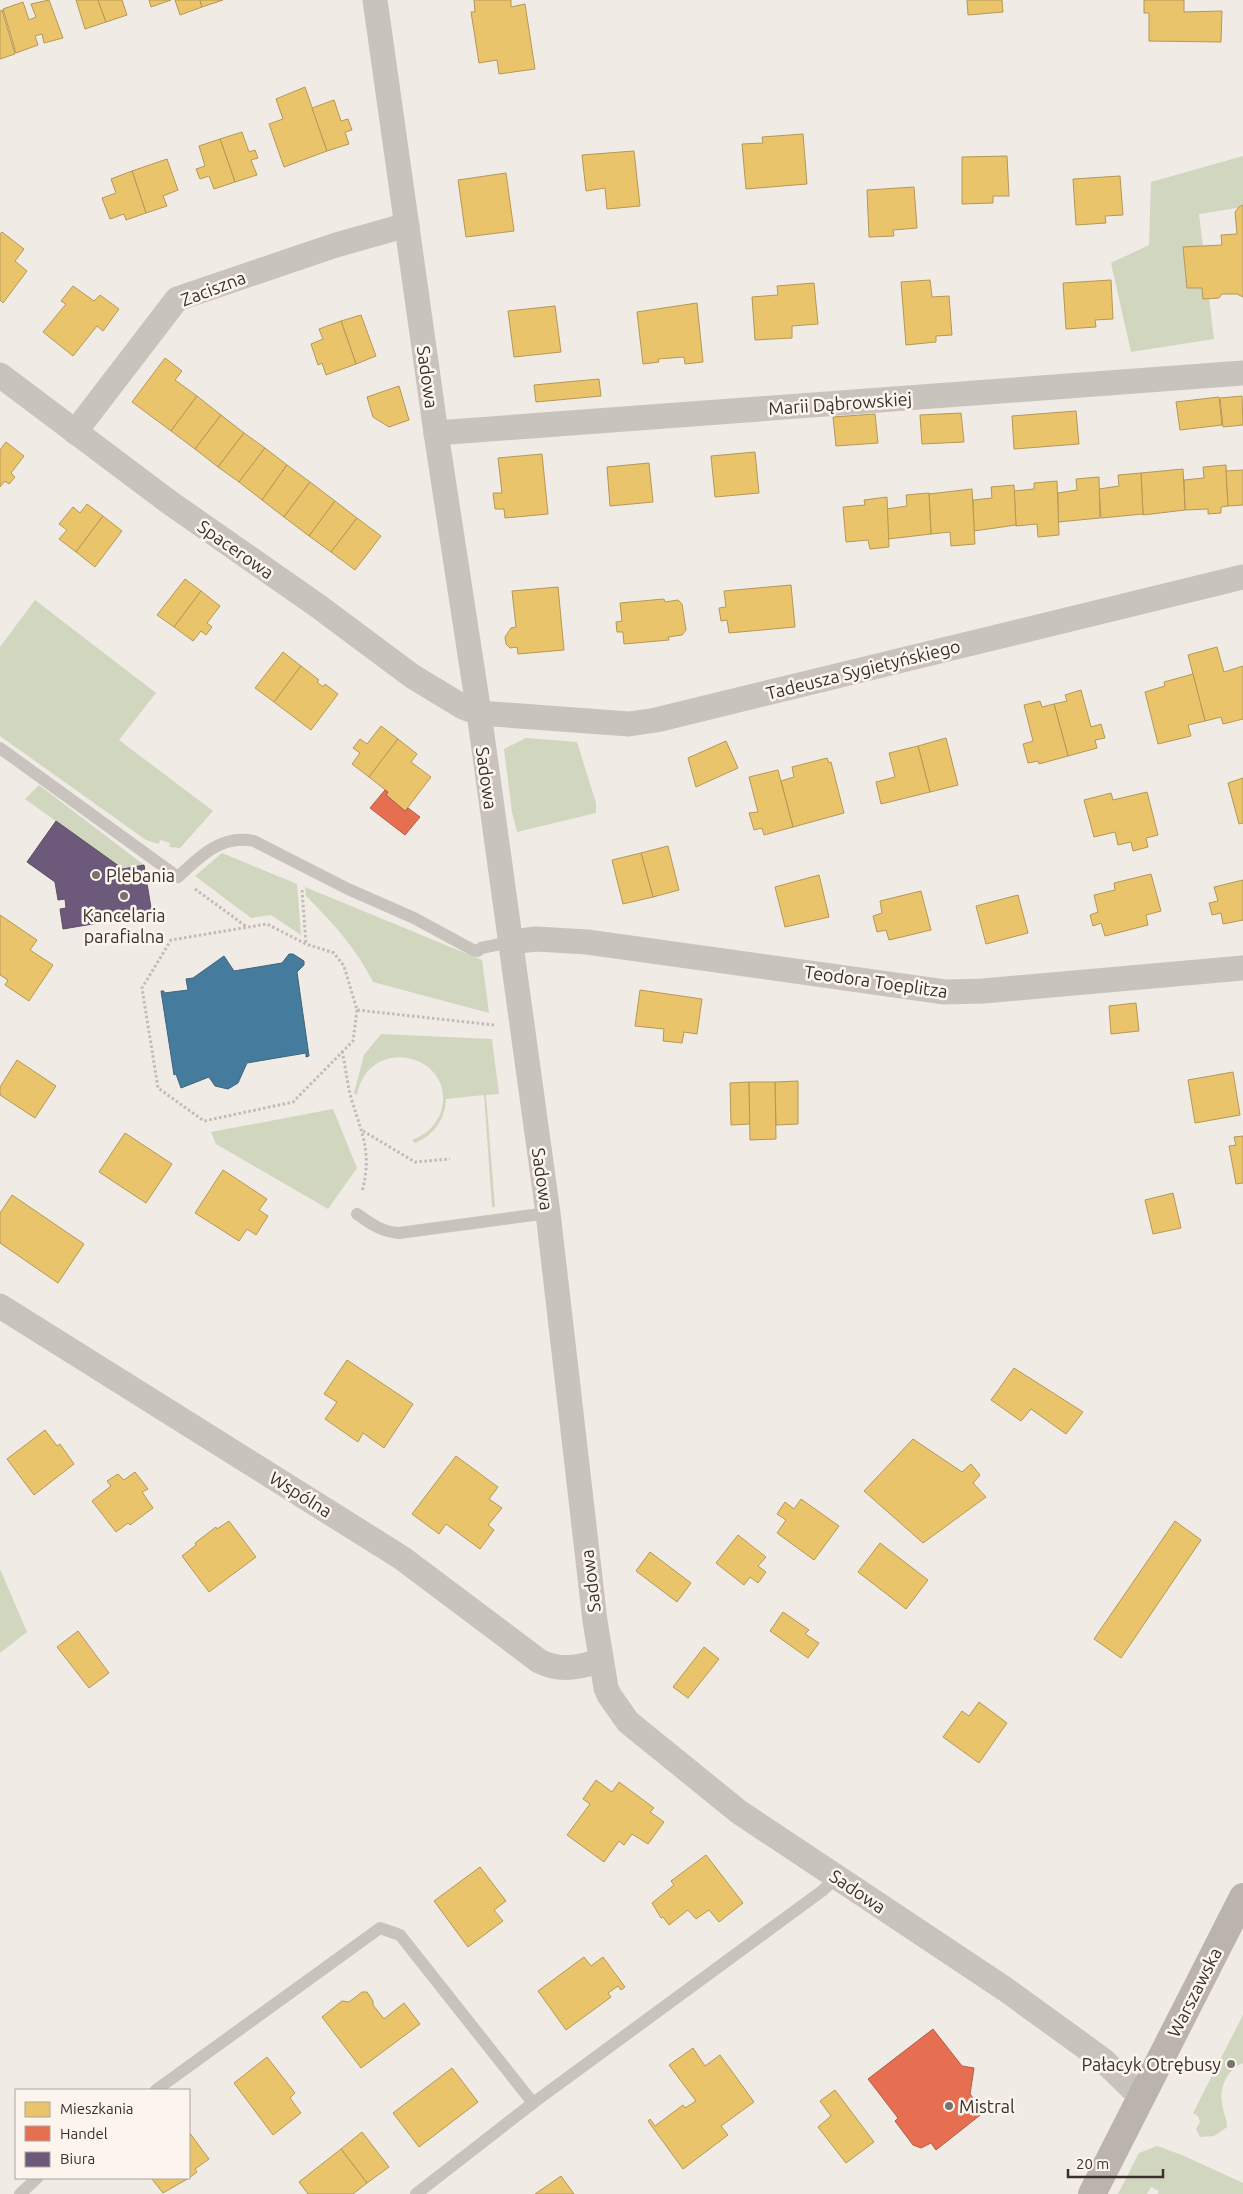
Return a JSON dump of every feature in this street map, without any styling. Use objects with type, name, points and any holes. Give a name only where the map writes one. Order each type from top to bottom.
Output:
[{"type":"main road","name":"Warszawska","points":[[1092,2194],[1243,1897]]},
{"type":"street","name":"Sadowa","points":[[375,0],[436,433],[479,713],[548,1213],[603,1679],[609,1695],[628,1722],[739,1812],[1004,1988],[1096,2054],[1141,2097]]},
{"type":"street","name":"Zaciszna","points":[[75,432],[177,299],[336,245],[407,225]]},
{"type":"street","name":"Marii Dąbrowskiej","points":[[436,433],[1243,372]]},
{"type":"street","name":"Spacerowa","points":[[0,375],[169,502],[318,606],[412,676],[463,707],[479,713]]},
{"type":"street","name":"Tadeusza Sygietyńskiego","points":[[479,713],[628,724],[656,720],[1243,577]]},
{"type":"street","name":"Teodora Toeplitza","points":[[511,942],[560,939],[606,944],[945,992],[983,991],[1243,968]]},
{"type":"street","name":"Wspólna","points":[[0,1306],[402,1558],[539,1661],[562,1669],[600,1661]]},
{"type":"lane","points":[[0,748],[178,877],[222,842],[236,839],[254,841],[348,889],[414,918],[473,950],[478,951],[481,948],[511,942]]},
{"type":"lane","points":[[357,1214],[372,1225],[387,1232],[399,1233],[548,1213]]},
{"type":"lane","points":[[416,2194],[533,2103],[814,1896],[837,1877]]},
{"type":"lane","points":[[157,2089],[380,1928],[400,1935],[533,2103]]},
{"type":"lane","points":[[20,2194],[35,2179]]},
{"type":"path","points":[[306,944],[301,884],[308,868]]},
{"type":"path","points":[[178,877],[247,927]]},
{"type":"path","points":[[268,924],[306,944],[334,953],[344,966],[357,1010],[353,1041],[293,1102],[204,1121],[158,1088],[142,988],[171,940],[268,924]]},
{"type":"path","points":[[357,1010],[490,1025],[522,1022]]},
{"type":"path","points":[[342,1051],[352,1099],[366,1140],[368,1172],[357,1214]]},
{"type":"path","points":[[363,1131],[415,1162],[450,1159]]},
{"type":"green space","points":[[1243,156],[1243,207],[1199,214],[1214,339],[1131,352],[1111,263],[1149,245],[1151,182]]},
{"type":"green space","points":[[35,600],[156,693],[119,740],[213,811],[180,848],[169,847],[170,843],[160,840],[159,844],[146,840],[0,736],[0,647]]},
{"type":"green space","points":[[526,738],[577,742],[596,803],[596,813],[517,832],[512,812],[504,749]]},
{"type":"green space","points":[[39,785],[144,865],[123,869],[25,799]]},
{"type":"green space","points":[[222,853],[297,884],[301,935],[271,915],[251,918],[195,876]]},
{"type":"green space","points":[[305,887],[482,960],[489,1013],[373,982],[343,936],[306,896]]},
{"type":"green space","points":[[381,1034],[492,1039],[499,1094],[486,1095],[495,1207],[492,1207],[484,1095],[446,1099],[441,1120],[437,1126],[428,1136],[415,1143],[412,1140],[430,1129],[441,1112],[443,1092],[437,1076],[425,1065],[410,1058],[393,1058],[378,1063],[365,1075],[357,1095],[354,1093],[364,1055]]},
{"type":"green space","points":[[333,1109],[357,1168],[328,1209],[216,1144],[211,1132]]},
{"type":"green space","points":[[0,1569],[27,1632],[0,1653]]},
{"type":"green space","points":[[1243,2015],[1243,2063],[1229,2074],[1223,2085],[1221,2097],[1227,2127],[1214,2136],[1200,2137],[1196,2129],[1200,2122],[1198,2116],[1193,2113]]},
{"type":"green space","points":[[1157,2146],[1182,2155],[1243,2183],[1243,2194],[1158,2194],[1159,2191],[1151,2187],[1147,2194],[1118,2194],[1139,2153]]},
{"type":"building: Mieszkania","points":[[49,0],[63,38],[44,43],[42,34],[35,36],[38,45],[16,53],[3,9],[23,2],[29,20],[36,17],[31,4]]},
{"type":"building: Mieszkania","points":[[76,0],[98,0],[106,22],[85,29]]},
{"type":"building: Mieszkania","points":[[98,0],[122,0],[127,15],[106,22]]},
{"type":"building: Mieszkania","points":[[149,0],[171,0],[151,7]]},
{"type":"building: Mieszkania","points":[[175,0],[200,0],[202,7],[180,15]]},
{"type":"building: Mieszkania","points":[[200,0],[223,0],[202,7]]},
{"type":"building: Mieszkania","points":[[474,0],[511,0],[511,7],[525,4],[535,69],[499,74],[497,60],[479,63],[471,12],[475,12]]},
{"type":"building: Mieszkania","points":[[967,0],[1002,0],[1003,12],[968,15]]},
{"type":"building: Mieszkania","points":[[1144,0],[1184,0],[1184,12],[1222,11],[1221,42],[1149,41],[1149,13],[1144,13]]},
{"type":"building: Mieszkania","points":[[2,10],[15,54],[0,59],[0,11]]},
{"type":"building: Mieszkania","points":[[305,87],[327,151],[284,167],[269,124],[283,119],[276,99]]},
{"type":"building: Mieszkania","points":[[334,100],[341,121],[348,119],[352,130],[345,132],[349,144],[327,151],[312,108]]},
{"type":"building: Mieszkania","points":[[242,132],[249,152],[255,150],[258,158],[251,160],[257,175],[235,182],[220,139]]},
{"type":"building: Mieszkania","points":[[803,134],[807,184],[746,189],[742,144],[763,143],[762,137]]},
{"type":"building: Mieszkania","points":[[220,139],[235,182],[214,189],[209,176],[200,179],[196,169],[205,166],[199,146]]},
{"type":"building: Mieszkania","points":[[634,151],[640,206],[607,209],[605,188],[586,191],[582,155]]},
{"type":"building: Mieszkania","points":[[1007,156],[1009,196],[993,196],[993,203],[962,204],[962,157]]},
{"type":"building: Mieszkania","points":[[167,159],[178,190],[163,196],[167,206],[146,213],[132,171]]},
{"type":"building: Mieszkania","points":[[132,171],[146,213],[126,220],[124,214],[110,219],[102,198],[116,193],[111,179]]},
{"type":"building: Mieszkania","points":[[506,173],[514,231],[466,237],[458,180]]},
{"type":"building: Mieszkania","points":[[1120,176],[1123,215],[1105,216],[1106,223],[1076,225],[1073,179]]},
{"type":"building: Mieszkania","points":[[914,187],[917,228],[893,230],[894,236],[869,237],[867,190]]},
{"type":"building: Mieszkania","points":[[1243,205],[1243,297],[1237,294],[1222,294],[1219,298],[1203,299],[1202,288],[1187,288],[1183,247],[1222,245],[1221,235],[1237,234],[1235,212]]},
{"type":"building: Mieszkania","points":[[2,232],[24,249],[15,261],[27,271],[3,303],[0,300],[0,234]]},
{"type":"building: Mieszkania","points":[[930,280],[932,297],[949,296],[952,335],[936,336],[936,342],[906,345],[901,282]]},
{"type":"building: Mieszkania","points":[[1111,280],[1113,319],[1095,320],[1096,327],[1066,329],[1063,283]]},
{"type":"building: Mieszkania","points":[[814,283],[818,324],[792,326],[792,338],[755,340],[752,297],[778,295],[777,286]]},
{"type":"building: Mieszkania","points":[[73,286],[94,301],[100,295],[119,309],[103,331],[97,326],[73,356],[43,332],[66,304],[61,301]]},
{"type":"building: Mieszkania","points":[[697,303],[703,362],[685,364],[684,357],[658,359],[659,362],[643,364],[637,312]]},
{"type":"building: Mieszkania","points":[[555,306],[561,352],[514,357],[508,311]]},
{"type":"building: Mieszkania","points":[[361,315],[376,356],[356,364],[341,321]]},
{"type":"building: Mieszkania","points":[[341,321],[356,364],[326,375],[322,363],[318,365],[311,344],[323,339],[319,329]]},
{"type":"building: Mieszkania","points":[[165,358],[182,371],[175,380],[197,396],[171,431],[132,402]]},
{"type":"building: Mieszkania","points":[[599,379],[601,396],[536,402],[534,385]]},
{"type":"building: Mieszkania","points":[[399,386],[409,420],[389,427],[373,417],[367,397]]},
{"type":"building: Mieszkania","points":[[197,396],[221,415],[195,449],[171,431]]},
{"type":"building: Mieszkania","points":[[1242,396],[1243,425],[1223,427],[1220,398]]},
{"type":"building: Mieszkania","points":[[1219,397],[1222,425],[1180,430],[1176,402]]},
{"type":"building: Mieszkania","points":[[1076,411],[1079,444],[1014,449],[1012,416]]},
{"type":"building: Mieszkania","points":[[961,413],[964,442],[922,444],[920,415]]},
{"type":"building: Mieszkania","points":[[875,414],[878,443],[836,446],[833,417]]},
{"type":"building: Mieszkania","points":[[221,415],[244,433],[218,467],[195,449]]},
{"type":"building: Mieszkania","points":[[244,433],[265,448],[239,482],[218,467]]},
{"type":"building: Mieszkania","points":[[6,442],[24,456],[11,473],[15,477],[9,484],[5,481],[0,487],[0,450]]},
{"type":"building: Mieszkania","points":[[265,448],[287,465],[262,500],[239,482]]},
{"type":"building: Mieszkania","points":[[755,452],[759,493],[715,497],[711,456]]},
{"type":"building: Mieszkania","points":[[542,454],[548,514],[505,518],[504,509],[495,509],[493,493],[502,493],[498,458]]},
{"type":"building: Mieszkania","points":[[649,463],[653,502],[610,506],[607,467]]},
{"type":"building: Mieszkania","points":[[287,465],[310,482],[284,517],[262,500]]},
{"type":"building: Mieszkania","points":[[1226,465],[1228,506],[1221,507],[1221,513],[1208,514],[1208,509],[1185,510],[1184,480],[1204,478],[1203,467]]},
{"type":"building: Mieszkania","points":[[1183,469],[1185,510],[1143,515],[1141,473]]},
{"type":"building: Mieszkania","points":[[1243,470],[1243,505],[1228,506],[1226,471]]},
{"type":"building: Mieszkania","points":[[1141,473],[1143,514],[1101,518],[1099,489],[1119,486],[1118,475]]},
{"type":"building: Mieszkania","points":[[1099,477],[1100,518],[1058,522],[1058,493],[1077,490],[1076,479]]},
{"type":"building: Mieszkania","points":[[1057,481],[1059,535],[1038,537],[1037,524],[1016,526],[1014,491],[1034,489],[1034,483]]},
{"type":"building: Mieszkania","points":[[310,482],[335,501],[309,536],[284,517]]},
{"type":"building: Mieszkania","points":[[1014,485],[1016,525],[974,531],[973,500],[992,498],[991,487]]},
{"type":"building: Mieszkania","points":[[972,489],[975,544],[951,546],[950,532],[931,534],[929,494]]},
{"type":"building: Mieszkania","points":[[929,493],[931,534],[888,539],[887,509],[907,506],[906,495]]},
{"type":"building: Mieszkania","points":[[887,497],[889,547],[870,549],[868,540],[846,542],[843,507],[865,505],[864,500]]},
{"type":"building: Mieszkania","points":[[335,501],[357,518],[331,552],[309,536]]},
{"type":"building: Mieszkania","points":[[87,504],[103,516],[76,552],[59,539],[67,530],[59,524],[73,507],[80,513]]},
{"type":"building: Mieszkania","points":[[103,516],[122,531],[95,567],[76,552]]},
{"type":"building: Mieszkania","points":[[357,518],[381,536],[355,570],[331,552]]},
{"type":"building: Mieszkania","points":[[185,579],[201,591],[174,627],[157,615]]},
{"type":"building: Mieszkania","points":[[791,585],[795,627],[729,633],[727,620],[721,621],[719,608],[726,607],[724,591]]},
{"type":"building: Mieszkania","points":[[558,587],[564,650],[518,654],[517,647],[510,648],[506,644],[505,637],[511,628],[516,627],[512,591]]},
{"type":"building: Mieszkania","points":[[201,591],[220,606],[207,623],[212,627],[206,635],[201,631],[193,641],[174,627]]},
{"type":"building: Mieszkania","points":[[664,599],[665,602],[678,600],[682,604],[686,630],[682,635],[668,637],[669,640],[624,644],[623,632],[617,632],[616,622],[622,621],[620,603]]},
{"type":"building: Mieszkania","points":[[1217,647],[1224,672],[1243,666],[1243,719],[1223,724],[1221,717],[1205,721],[1188,655]]},
{"type":"building: Mieszkania","points":[[283,652],[301,666],[274,702],[255,688]]},
{"type":"building: Mieszkania","points":[[301,666],[319,680],[317,682],[323,687],[325,684],[338,694],[311,730],[274,702]]},
{"type":"building: Mieszkania","points":[[1193,674],[1205,721],[1188,725],[1191,736],[1158,744],[1145,692],[1165,686],[1164,682]]},
{"type":"building: Mieszkania","points":[[1081,690],[1091,727],[1101,724],[1105,738],[1095,740],[1097,748],[1068,756],[1054,704],[1067,701],[1065,695]]},
{"type":"building: Mieszkania","points":[[1040,701],[1042,707],[1054,704],[1068,756],[1039,764],[1038,761],[1028,763],[1023,744],[1033,741],[1024,705]]},
{"type":"building: Mieszkania","points":[[381,726],[398,739],[369,777],[352,764],[360,753],[353,748],[360,739],[367,744]]},
{"type":"building: Mieszkania","points":[[946,738],[958,785],[930,792],[918,746]]},
{"type":"building: Mieszkania","points":[[398,739],[417,754],[411,762],[431,777],[405,811],[386,795],[388,792],[369,777]]},
{"type":"building: Mieszkania","points":[[726,741],[738,768],[696,787],[688,758]]},
{"type":"building: Mieszkania","points":[[918,746],[930,792],[881,804],[876,782],[895,777],[889,753]]},
{"type":"building: Mieszkania","points":[[827,758],[829,763],[831,762],[844,813],[793,827],[781,781],[794,777],[792,767]]},
{"type":"building: Mieszkania","points":[[778,770],[793,827],[764,835],[762,828],[754,830],[749,813],[758,812],[749,777]]},
{"type":"building: Mieszkania","points":[[1243,778],[1243,823],[1239,824],[1228,783]]},
{"type":"building: Mieszkania","points":[[1147,792],[1158,835],[1146,838],[1148,847],[1133,851],[1131,842],[1118,845],[1115,832],[1094,837],[1084,800],[1111,793],[1113,800]]},
{"type":"building: Mieszkania","points":[[668,846],[679,890],[653,897],[641,853]]},
{"type":"building: Mieszkania","points":[[641,853],[653,897],[623,904],[612,860]]},
{"type":"building: Mieszkania","points":[[1151,874],[1161,911],[1146,915],[1148,925],[1105,936],[1101,923],[1093,926],[1090,915],[1098,912],[1094,895],[1115,890],[1114,883]]},
{"type":"building: Mieszkania","points":[[819,875],[829,917],[785,927],[775,887]]},
{"type":"building: Mieszkania","points":[[1243,880],[1243,920],[1223,924],[1221,913],[1212,915],[1209,903],[1218,901],[1214,887]]},
{"type":"building: Mieszkania","points":[[921,891],[931,930],[889,940],[886,930],[877,932],[873,916],[882,913],[880,901]]},
{"type":"building: Mieszkania","points":[[1018,895],[1028,933],[986,944],[976,906]]},
{"type":"building: Mieszkania","points":[[0,915],[37,940],[30,950],[53,965],[29,1001],[5,985],[8,980],[0,975]]},
{"type":"building: Mieszkania","points":[[640,990],[702,999],[697,1034],[684,1032],[682,1043],[663,1041],[664,1029],[635,1026]]},
{"type":"building: Mieszkania","points":[[1136,1003],[1139,1031],[1111,1034],[1109,1006]]},
{"type":"building: Mieszkania","points":[[17,1060],[56,1086],[35,1118],[0,1095],[0,1087]]},
{"type":"building: Mieszkania","points":[[1233,1072],[1240,1115],[1195,1123],[1188,1080]]},
{"type":"building: Mieszkania","points":[[798,1081],[798,1124],[776,1125],[775,1082]]},
{"type":"building: Mieszkania","points":[[749,1082],[750,1124],[731,1125],[730,1083]]},
{"type":"building: Mieszkania","points":[[749,1082],[775,1082],[776,1139],[750,1140]]},
{"type":"building: Mieszkania","points":[[125,1133],[172,1164],[146,1203],[99,1172]]},
{"type":"building: Mieszkania","points":[[1243,1136],[1243,1183],[1236,1184],[1229,1146],[1236,1145],[1234,1137]]},
{"type":"building: Mieszkania","points":[[223,1170],[267,1199],[259,1210],[268,1216],[256,1235],[247,1229],[239,1241],[195,1213]]},
{"type":"building: Mieszkania","points":[[1173,1193],[1181,1228],[1153,1234],[1145,1200]]},
{"type":"building: Mieszkania","points":[[12,1195],[84,1244],[58,1283],[0,1243],[0,1213]]},
{"type":"building: Mieszkania","points":[[347,1360],[413,1404],[384,1448],[363,1433],[358,1442],[325,1419],[337,1402],[324,1394]]},
{"type":"building: Mieszkania","points":[[1014,1368],[1083,1412],[1066,1434],[1031,1409],[1021,1421],[991,1400]]},
{"type":"building: Mieszkania","points":[[45,1430],[57,1446],[60,1444],[74,1464],[34,1495],[7,1459]]},
{"type":"building: Mieszkania","points":[[913,1439],[962,1472],[971,1464],[980,1475],[973,1483],[986,1497],[923,1543],[864,1491]]},
{"type":"building: Mieszkania","points":[[456,1456],[498,1487],[489,1499],[502,1508],[488,1525],[494,1530],[480,1549],[446,1524],[439,1534],[412,1514]]},
{"type":"building: Mieszkania","points":[[135,1472],[148,1489],[142,1492],[153,1508],[130,1525],[128,1523],[116,1532],[92,1501],[111,1486],[107,1481],[118,1474],[124,1480]]},
{"type":"building: Mieszkania","points":[[801,1499],[839,1526],[814,1560],[777,1533],[786,1520],[777,1514],[785,1502],[794,1509]]},
{"type":"building: Mieszkania","points":[[229,1521],[256,1557],[209,1592],[182,1556],[216,1527],[217,1529]]},
{"type":"building: Mieszkania","points":[[1175,1521],[1201,1540],[1121,1658],[1094,1639]]},
{"type":"building: Mieszkania","points":[[738,1535],[766,1557],[758,1566],[766,1572],[758,1583],[750,1577],[744,1585],[716,1563]]},
{"type":"building: Mieszkania","points":[[880,1543],[928,1580],[906,1609],[858,1572]]},
{"type":"building: Mieszkania","points":[[650,1552],[691,1583],[677,1602],[636,1571]]},
{"type":"building: Mieszkania","points":[[783,1612],[809,1630],[805,1634],[819,1643],[808,1658],[770,1631]]},
{"type":"building: Mieszkania","points":[[78,1631],[109,1673],[89,1688],[57,1647]]},
{"type":"building: Mieszkania","points":[[704,1647],[719,1659],[688,1698],[673,1687]]},
{"type":"building: Mieszkania","points":[[979,1702],[1007,1723],[979,1763],[943,1737],[962,1711],[969,1716]]},
{"type":"building: Mieszkania","points":[[596,1780],[612,1792],[619,1782],[654,1808],[650,1812],[664,1822],[648,1844],[632,1834],[624,1845],[619,1841],[604,1862],[567,1835],[590,1804],[583,1799]]},
{"type":"building: Mieszkania","points":[[706,1855],[743,1903],[719,1922],[709,1910],[696,1919],[688,1910],[669,1925],[663,1917],[661,1918],[652,1903],[674,1885],[671,1881]]},
{"type":"building: Mieszkania","points":[[480,1867],[506,1901],[494,1910],[503,1921],[468,1947],[434,1901]]},
{"type":"building: Mieszkania","points":[[584,1957],[591,1966],[603,1957],[625,1987],[621,1990],[618,1986],[608,1993],[611,1997],[566,2030],[538,1991]]},
{"type":"building: Mieszkania","points":[[362,1992],[367,1992],[373,2001],[373,2005],[384,2019],[404,2003],[420,2024],[361,2068],[322,2017],[342,2001],[349,2002]]},
{"type":"building: Mieszkania","points":[[693,2048],[705,2066],[720,2055],[754,2102],[721,2126],[728,2135],[683,2169],[648,2121],[650,2119],[655,2126],[683,2105],[685,2108],[696,2101],[669,2065]]},
{"type":"building: Mieszkania","points":[[267,2057],[295,2093],[290,2098],[301,2113],[273,2135],[234,2083]]},
{"type":"building: Mieszkania","points":[[452,2068],[478,2102],[419,2147],[393,2113]]},
{"type":"building: Mieszkania","points":[[835,2090],[874,2142],[846,2163],[818,2127],[831,2116],[820,2101]]},
{"type":"building: Mieszkania","points":[[362,2132],[389,2167],[367,2183],[341,2149]]},
{"type":"building: Mieszkania","points":[[190,2133],[209,2159],[195,2169],[197,2172],[190,2177]]},
{"type":"building: Mieszkania","points":[[341,2149],[367,2183],[353,2194],[308,2194],[299,2182]]},
{"type":"building: Mieszkania","points":[[561,2176],[574,2194],[535,2194]]},
{"type":"building: Mieszkania","points":[[152,2179],[187,2179],[163,2193]]},
{"type":"building: Handel","points":[[385,790],[388,792],[386,795],[405,811],[408,808],[420,817],[405,835],[370,808]]},
{"type":"building: Handel","points":[[933,2029],[962,2066],[974,2068],[970,2094],[984,2112],[936,2150],[931,2143],[921,2148],[913,2145],[895,2121],[898,2118],[868,2079]]},
{"type":"building: Biura","name":"Plebania","points":[[56,821],[123,869],[144,865],[152,914],[63,929],[60,909],[66,908],[65,899],[58,900],[55,882],[27,862]]},
{"type":"building: Publiczne","points":[[289,954],[293,954],[304,961],[304,965],[297,972],[309,1056],[306,1057],[306,1053],[247,1063],[238,1083],[228,1089],[215,1086],[209,1077],[181,1088],[176,1074],[174,1075],[161,991],[164,991],[164,993],[188,990],[186,979],[193,978],[224,956],[234,971],[282,963]]},
{"type":"place","name":"Plebania","points":[[96,875]]},
{"type":"place","name":"Kancelaria parafialna","points":[[124,896]]},
{"type":"place","name":"Pałacyk Otrębusy","points":[[1231,2064]]},
{"type":"place","name":"Mistral","points":[[949,2106]]}]
